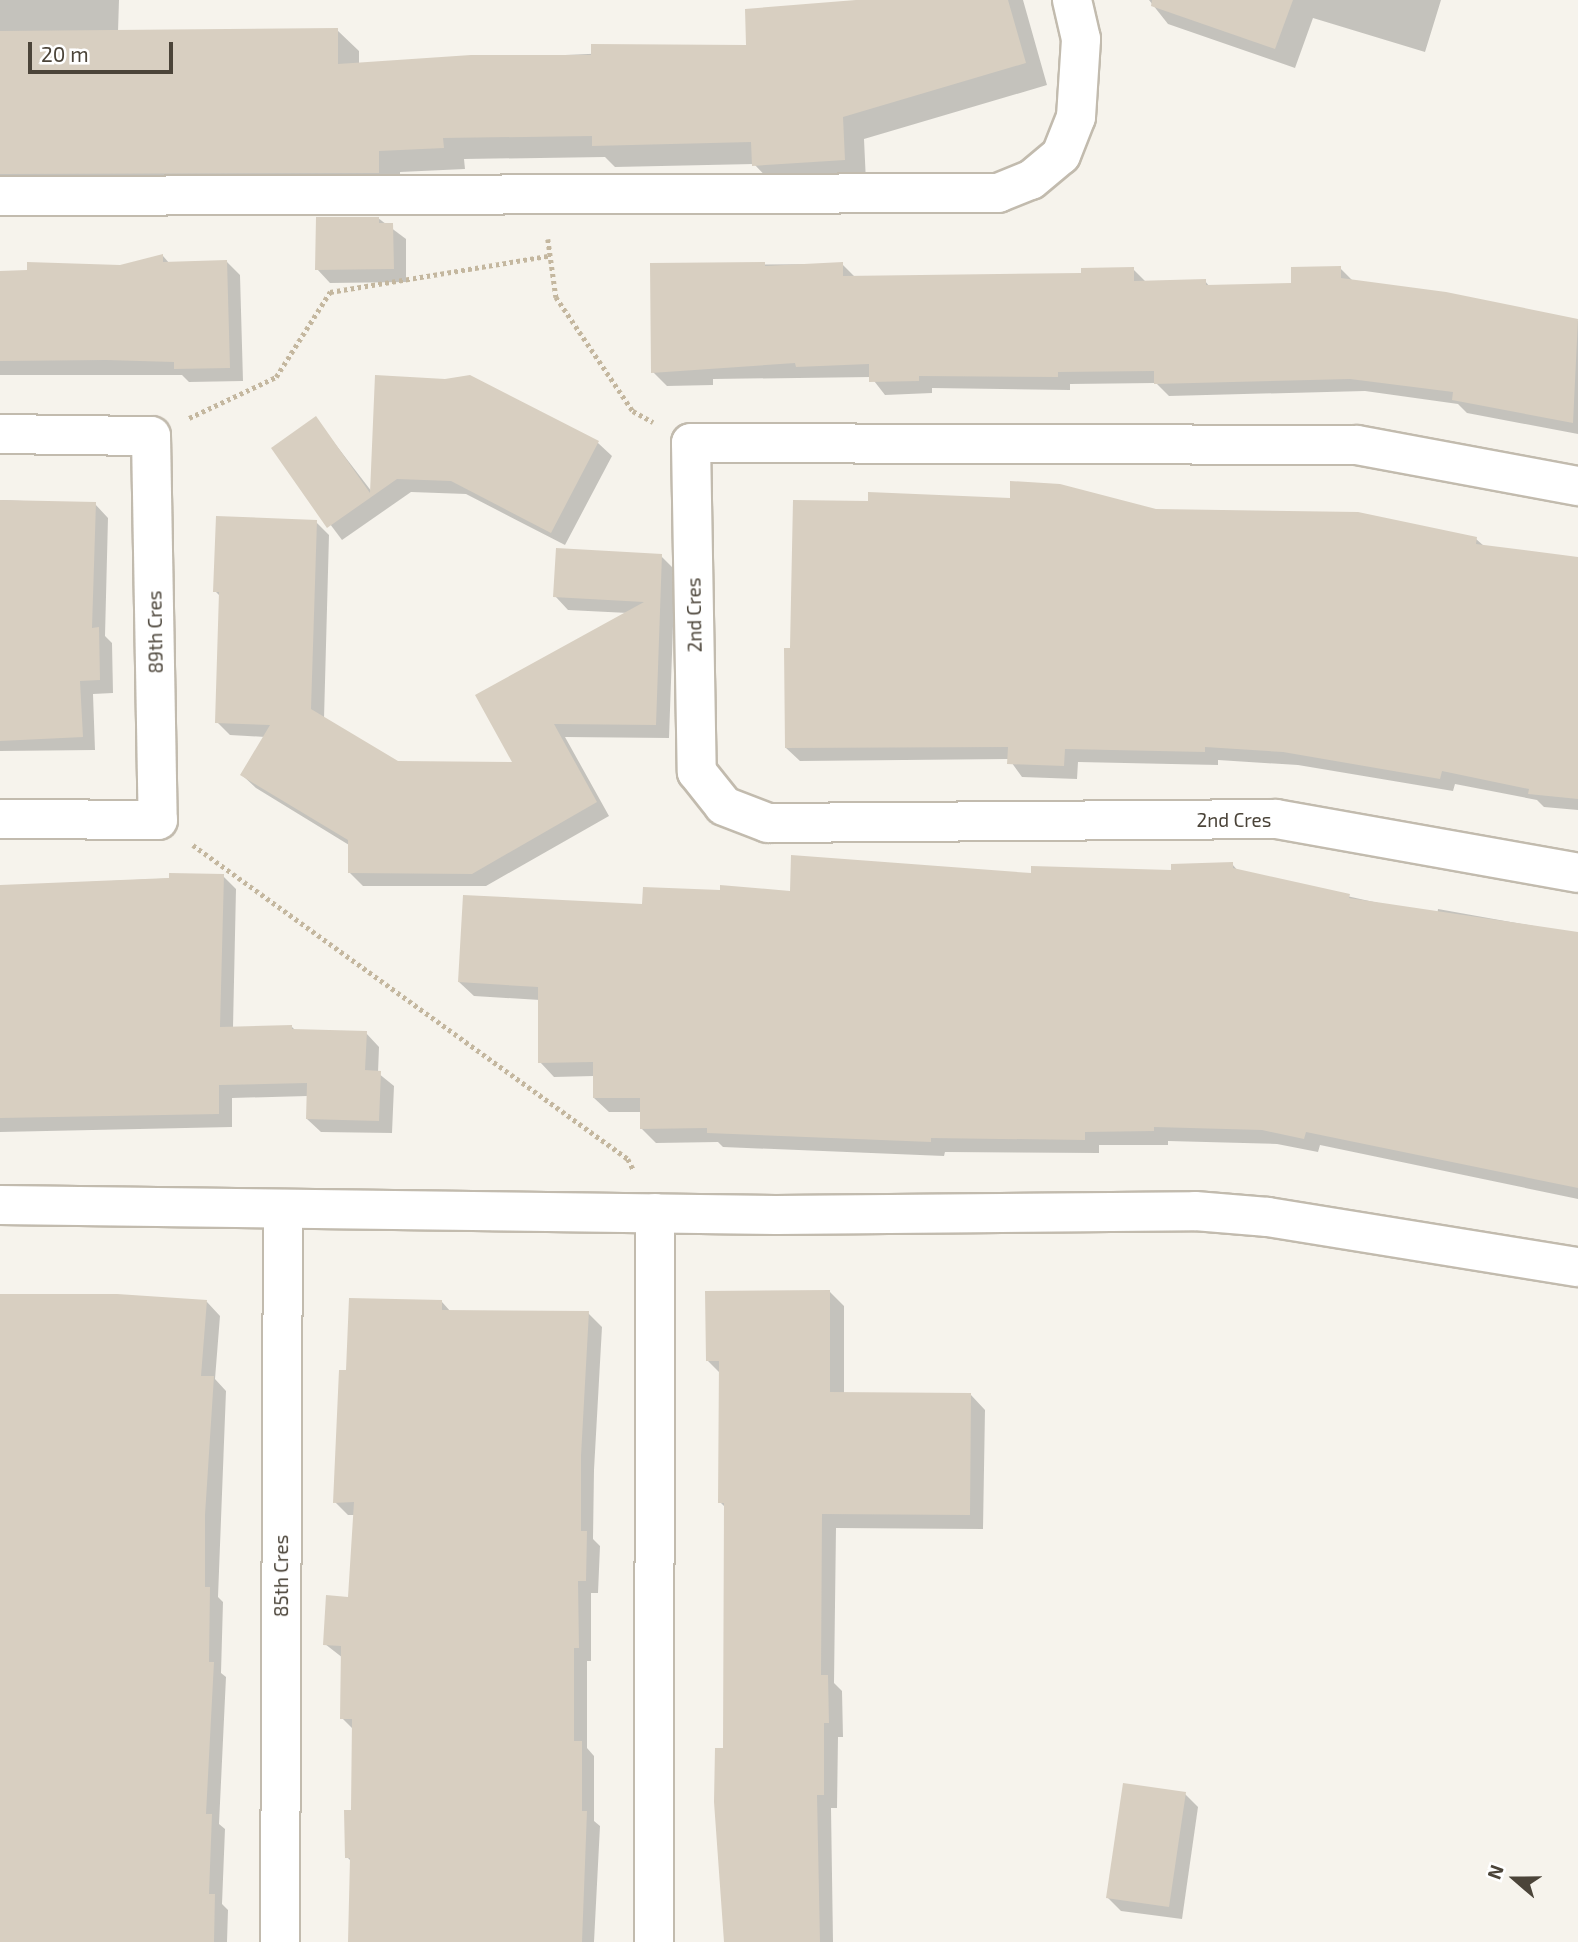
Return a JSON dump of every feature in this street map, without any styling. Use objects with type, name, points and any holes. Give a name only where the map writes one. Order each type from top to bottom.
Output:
[{"type":"street","points":[[0,196],[998,193],[1031,180],[1061,155],[1076,117],[1081,39],[1072,0]]},
{"type":"street","points":[[0,433],[151,436]]},
{"type":"street","name":"89th Cres","points":[[151,436],[158,820]]},
{"type":"street","points":[[691,443],[1357,446],[1578,486]]},
{"type":"street","name":"2nd Cres","points":[[691,443],[697,772],[724,806],[768,823],[1276,819],[1578,873]]},
{"type":"street","points":[[0,819],[158,820]]},
{"type":"street","points":[[0,1205],[655,1213],[1195,1210],[1268,1217],[1578,1267]]},
{"type":"street","name":"85th Cres","points":[[280,1942],[283,1209]]},
{"type":"street","points":[[654,1942],[655,1213]]},
{"type":"path","points":[[549,196],[548,256],[556,297],[633,411],[691,443]]},
{"type":"path","points":[[151,436],[276,377],[330,292],[548,256]]},
{"type":"path","points":[[158,820],[628,1159],[655,1213]]},
{"type":"building","points":[[856,0],[1008,0],[1026,63],[843,117],[845,160],[752,166],[751,142],[592,146],[592,136],[443,138],[444,148],[379,151],[379,173],[0,174],[0,31],[338,28],[338,64],[471,55],[591,55],[591,44],[746,45],[745,9]]},
{"type":"building","points":[[1152,0],[1293,0],[1275,49],[1151,6]]},
{"type":"building","points":[[316,217],[379,217],[379,223],[393,223],[394,269],[315,270]]},
{"type":"building","points":[[163,254],[163,262],[227,260],[230,368],[174,369],[174,362],[0,361],[0,271],[27,270],[27,262],[120,265]]},
{"type":"building","points":[[765,262],[765,266],[843,262],[843,276],[1081,273],[1081,268],[1134,267],[1134,281],[1206,279],[1206,285],[1291,283],[1291,267],[1341,266],[1341,278],[1446,292],[1578,319],[1573,423],[1452,400],[1453,392],[1350,379],[1154,384],[1154,371],[1058,372],[1058,377],[919,376],[919,381],[869,382],[869,364],[796,367],[795,363],[651,373],[650,263]]},
{"type":"building","points":[[375,375],[445,379],[470,375],[599,441],[551,533],[451,481],[397,479],[327,528],[271,448],[316,416],[370,493]]},
{"type":"building","points":[[1010,481],[1060,484],[1156,509],[1358,512],[1477,537],[1476,544],[1578,557],[1578,799],[1528,794],[1529,789],[1442,771],[1440,779],[1283,752],[1205,747],[1205,752],[1065,749],[1064,766],[1007,764],[1008,747],[785,748],[784,648],[790,648],[793,500],[868,501],[868,492],[1010,498]]},
{"type":"building","points":[[0,500],[96,502],[92,628],[99,627],[100,680],[80,681],[83,737],[0,741]]},
{"type":"building","points":[[216,516],[317,520],[311,709],[398,761],[512,762],[475,695],[644,602],[553,597],[556,548],[662,554],[656,725],[554,724],[597,802],[472,874],[348,873],[348,840],[240,775],[270,725],[215,723],[219,592],[213,592]]},
{"type":"building","points":[[791,855],[1031,873],[1031,866],[1171,870],[1171,864],[1233,862],[1233,868],[1350,894],[1349,898],[1578,932],[1578,1188],[1306,1132],[1304,1139],[1262,1130],[1154,1127],[1154,1131],[1085,1132],[1085,1140],[931,1138],[931,1142],[707,1133],[707,1128],[640,1129],[640,1098],[593,1098],[593,1062],[538,1063],[538,987],[458,982],[463,895],[642,904],[643,887],[720,890],[720,885],[790,891]]},
{"type":"building","points":[[169,873],[224,874],[220,1027],[292,1025],[292,1029],[367,1031],[365,1070],[381,1071],[379,1121],[306,1119],[307,1083],[219,1085],[219,1114],[0,1118],[0,885],[169,878]]},
{"type":"building","points":[[830,1290],[830,1392],[971,1393],[970,1515],[822,1514],[821,1675],[828,1675],[829,1723],[824,1723],[824,1795],[817,1795],[820,1942],[724,1942],[714,1802],[715,1748],[723,1748],[724,1503],[718,1503],[719,1361],[706,1361],[705,1291]]},
{"type":"building","points":[[0,1294],[117,1294],[207,1300],[201,1376],[214,1376],[205,1515],[205,1587],[210,1587],[209,1662],[214,1662],[206,1814],[212,1814],[209,1894],[215,1894],[214,1942],[0,1942]]},
{"type":"building","points":[[349,1298],[442,1300],[442,1310],[589,1311],[581,1456],[581,1531],[587,1531],[586,1581],[578,1581],[579,1648],[574,1648],[574,1741],[582,1741],[582,1811],[587,1811],[582,1942],[348,1942],[350,1858],[345,1858],[344,1810],[351,1810],[352,1719],[340,1719],[341,1646],[323,1645],[326,1595],[348,1597],[354,1502],[333,1503],[339,1370],[346,1370]]},
{"type":"building","points":[[1123,1783],[1186,1792],[1169,1907],[1106,1898]]}]
